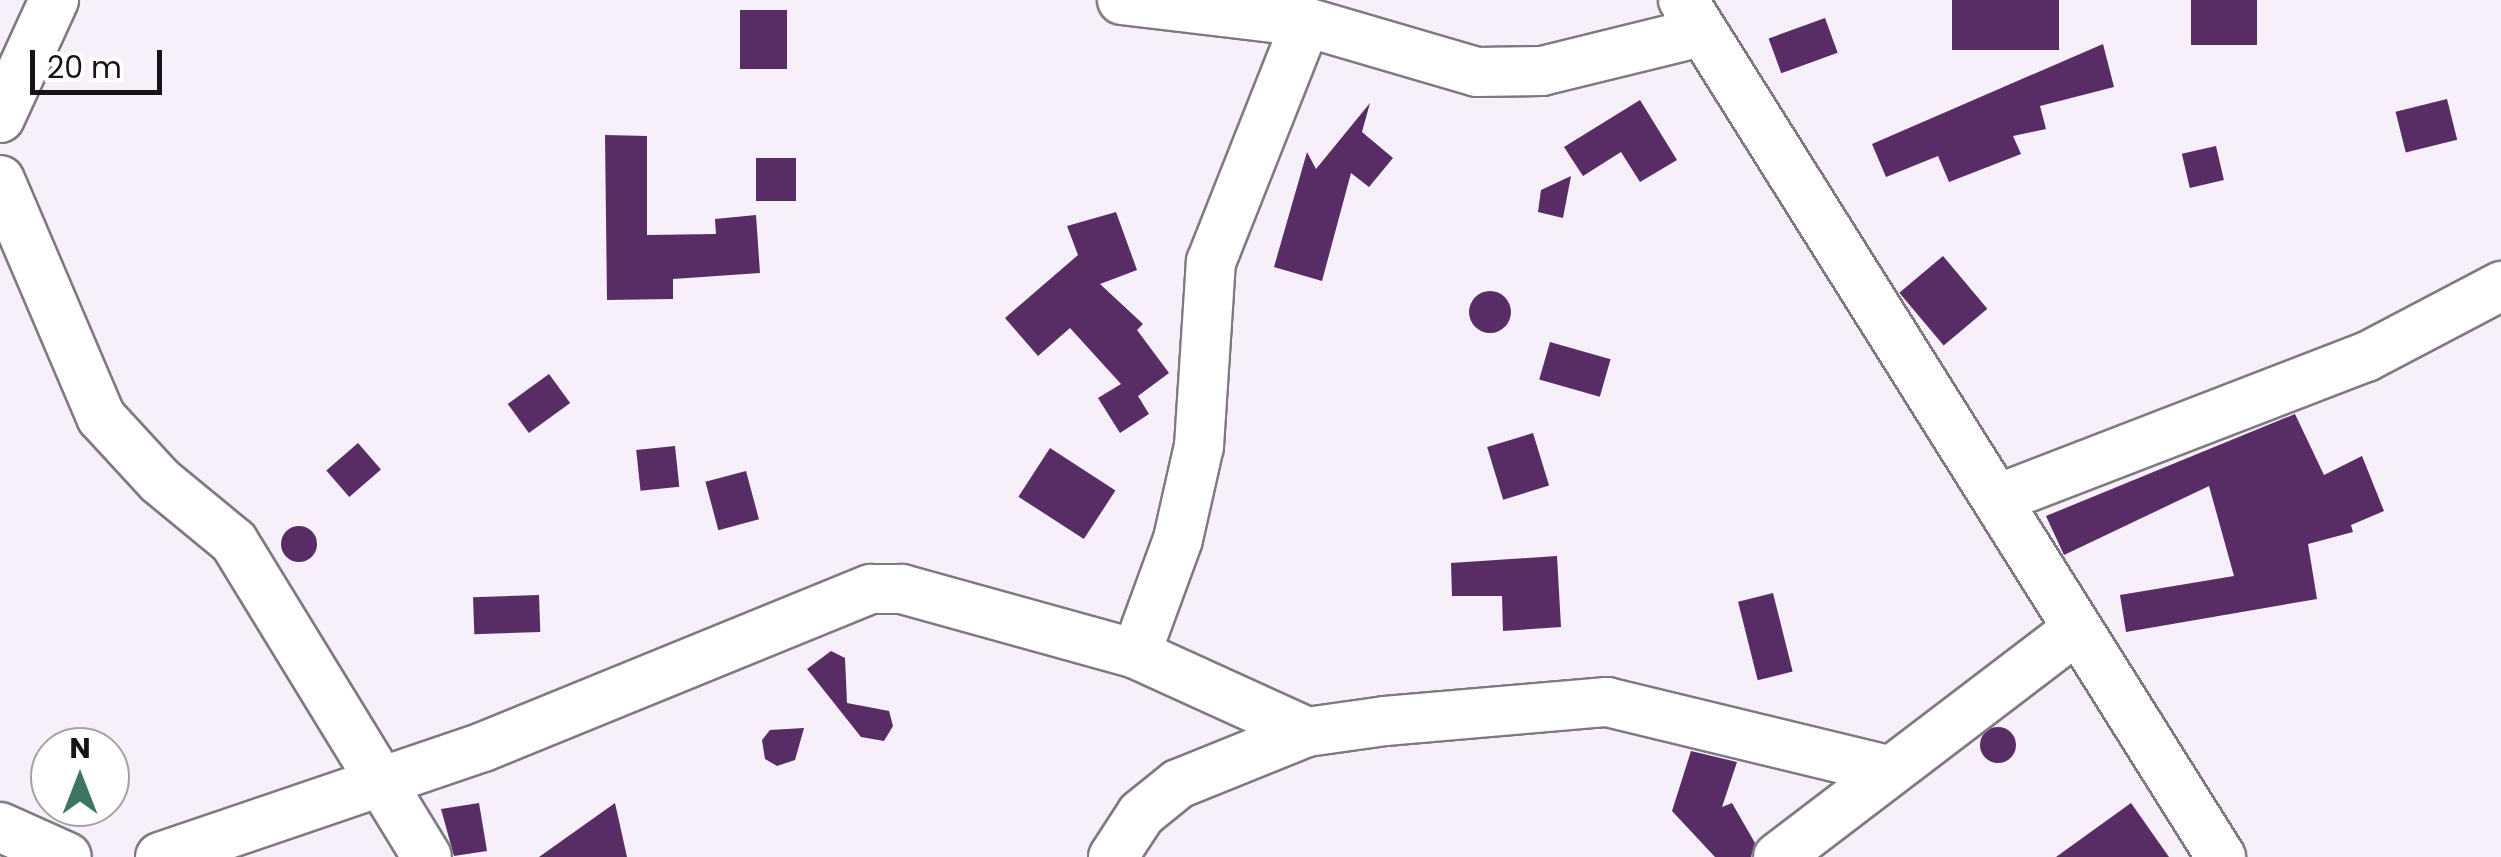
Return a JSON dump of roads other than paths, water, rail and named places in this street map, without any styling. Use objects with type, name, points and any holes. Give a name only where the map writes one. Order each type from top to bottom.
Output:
[{"type":"street","points":[[0,118],[54,0]]},
{"type":"street","points":[[1122,0],[1306,22],[1477,72],[1542,71],[1692,16],[2000,498],[2077,629],[2221,857]]},
{"type":"street","points":[[1136,654],[1178,539],[1200,446],[1211,262],[1306,22]]},
{"type":"street","points":[[0,180],[101,416],[160,481],[234,542],[427,857]]},
{"type":"street","points":[[2000,498],[2366,357],[2501,286]]},
{"type":"street","points":[[160,857],[382,784],[871,589],[902,589],[1136,654],[1306,732]]},
{"type":"street","points":[[1778,857],[1883,769],[2077,629]]},
{"type":"street","points":[[1113,857],[1141,814],[1178,784],[1306,732],[1607,702],[1883,769]]},
{"type":"street","points":[[0,826],[67,857]]}]
